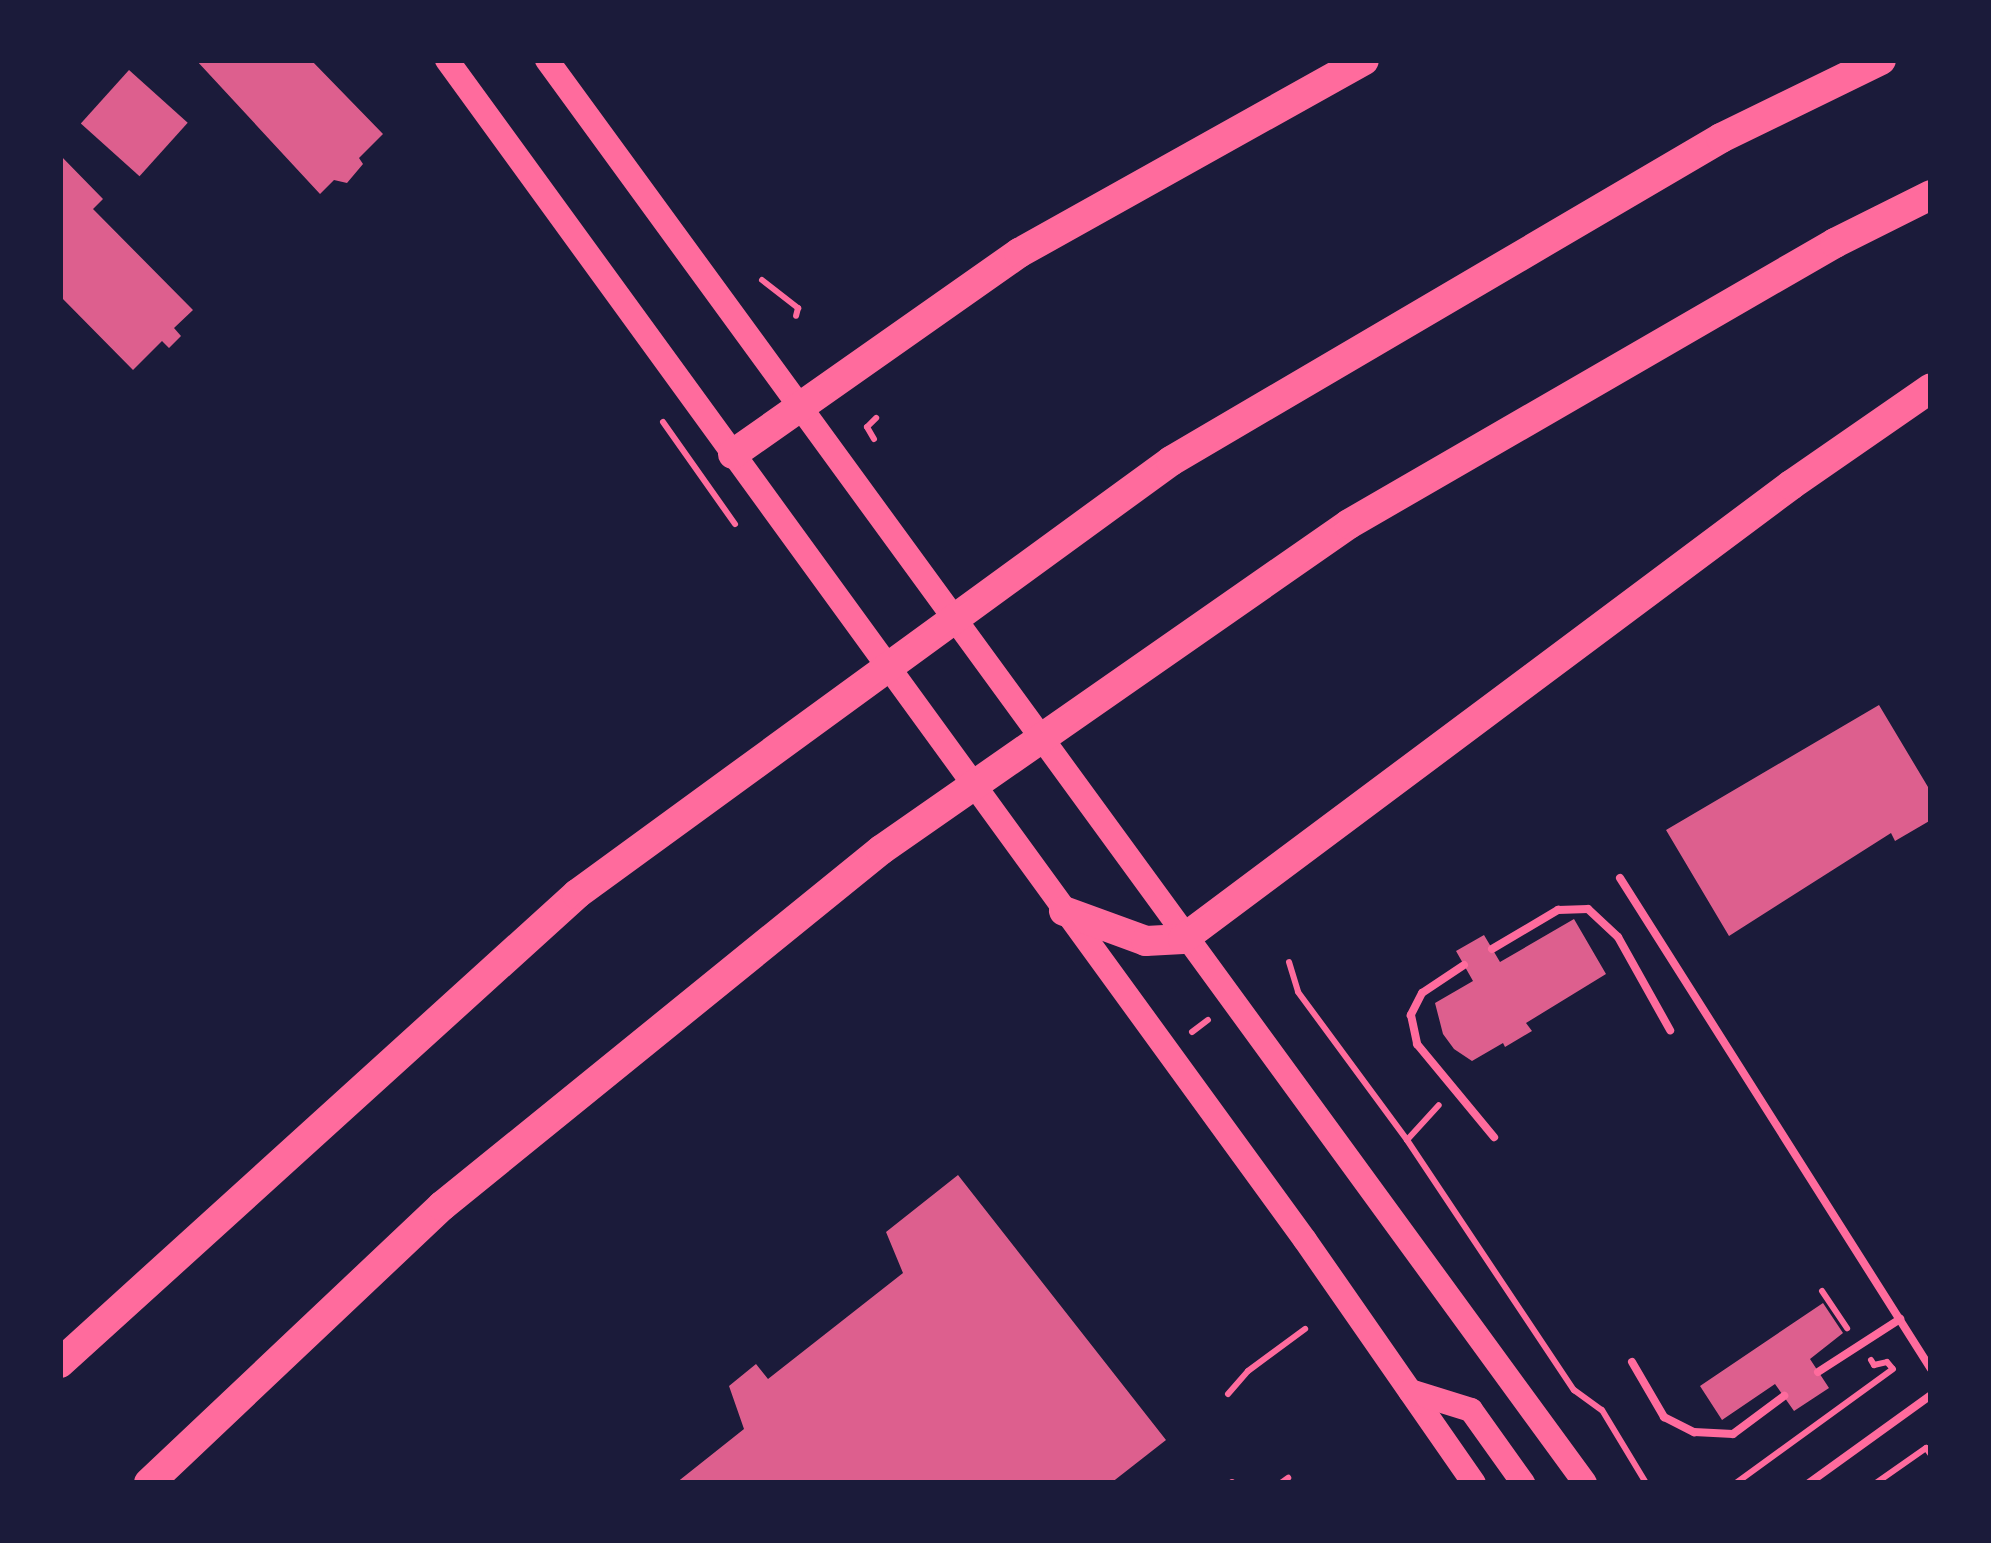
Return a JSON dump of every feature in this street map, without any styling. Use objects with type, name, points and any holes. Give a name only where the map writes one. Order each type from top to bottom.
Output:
[{"type":"highway","points":[[734,454],[1019,253],[1364,60]]},
{"type":"highway","points":[[60,1363],[577,894],[1171,461],[1721,138],[1881,60]]},
{"type":"highway","points":[[149,1483],[442,1206],[881,850],[1349,524],[1834,243],[1931,195]]},
{"type":"highway","points":[[1064,911],[1146,941],[1184,939],[1791,485],[1931,388]]},
{"type":"main road","points":[[447,60],[1474,1483]]},
{"type":"main road","points":[[547,60],[802,405],[1129,864],[1585,1483]]},
{"type":"main road","points":[[1410,1391],[1471,1410],[1523,1483]]},
{"type":"lane","points":[[1620,878],[1931,1370]]},
{"type":"lane","points":[[1492,949],[1558,910],[1588,909],[1605,920],[1618,938],[1670,1030]]},
{"type":"lane","points":[[1464,965],[1422,993],[1411,1015],[1417,1044],[1494,1136]]},
{"type":"lane","points":[[1819,1372],[1900,1319]]},
{"type":"lane","points":[[1632,1362],[1664,1417],[1694,1432],[1733,1433],[1784,1396]]},
{"type":"lane","points":[[1809,1483],[1931,1395]]},
{"type":"path","points":[[763,280],[798,308],[796,316]]},
{"type":"path","points":[[874,439],[867,427],[876,418]]},
{"type":"path","points":[[663,422],[735,524]]},
{"type":"path","points":[[1288,962],[1298,992],[1407,1140],[1574,1390],[1602,1410],[1646,1483]]},
{"type":"path","points":[[1192,1032],[1208,1020]]},
{"type":"path","points":[[1407,1140],[1428,1112],[1447,1100]]},
{"type":"path","points":[[1822,1292],[1853,1337]]},
{"type":"path","points":[[1228,1394],[1248,1371],[1304,1329]]},
{"type":"path","points":[[1736,1483],[1919,1351]]},
{"type":"path","points":[[1869,1357],[1874,1366],[1888,1362],[1894,1370]]},
{"type":"path","points":[[1876,1483],[1926,1448],[1931,1455]]},
{"type":"building","points":[[196,60],[311,60],[383,134],[359,158],[363,164],[347,183],[334,180],[320,194]]},
{"type":"building","points":[[129,70],[188,123],[140,176],[81,124]]},
{"type":"building","points":[[60,155],[103,199],[93,209],[193,310],[174,328],[181,336],[169,348],[162,341],[133,370],[60,296]]},
{"type":"building","points":[[1879,705],[1931,792],[1931,820],[1895,841],[1891,833],[1729,936],[1666,830]]},
{"type":"building","points":[[1574,919],[1606,974],[1526,1023],[1532,1031],[1505,1047],[1503,1043],[1472,1061],[1454,1049],[1443,1034],[1435,1003],[1473,981],[1456,951],[1484,935],[1500,962]]},
{"type":"building","points":[[958,1175],[1166,1440],[1111,1483],[676,1483],[744,1429],[729,1386],[756,1364],[768,1379],[903,1273],[886,1232]]},
{"type":"building","points":[[1823,1303],[1843,1333],[1810,1359],[1829,1388],[1794,1411],[1775,1384],[1722,1420],[1700,1386]]}]
